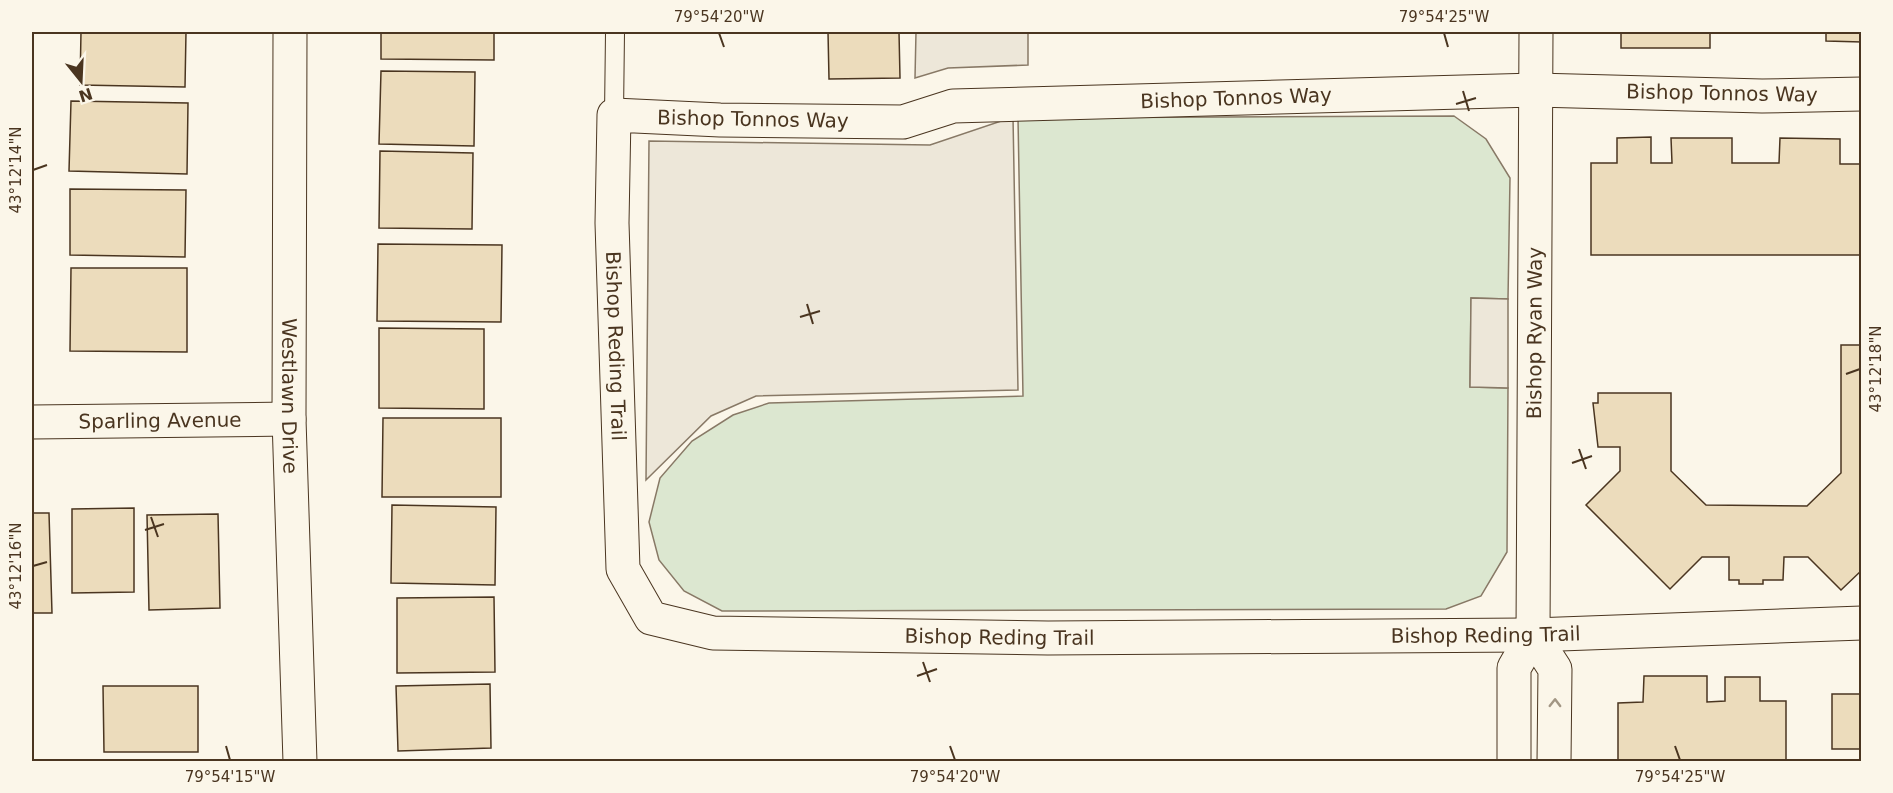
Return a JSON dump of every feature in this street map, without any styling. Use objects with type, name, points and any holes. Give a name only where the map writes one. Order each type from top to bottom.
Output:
[{"type":"street","name":"Westlawn Drive","points":[[290,32],[289,419],[300,762]]},
{"type":"street","name":"Bishop Ryan Way","points":[[1514,762],[1514,668],[1533,635],[1536,32]]},
{"type":"street","name":"Bishop Tonnos Way","points":[[614,115],[720,120],[903,122],[953,106],[1536,90],[1762,96],[1862,94]]},
{"type":"street","name":"Bishop Reding Trail","points":[[614,115],[612,223],[623,569],[651,618],[713,633],[1048,638],[1533,635],[1862,623]]},
{"type":"street","name":"Sparling Avenue","points":[[32,422],[289,419]]},
{"type":"street","points":[[1533,635],[1555,669],[1554,762]]},
{"type":"lane","points":[[614,115],[615,32]]},
{"type":"green space","points":[[1454,116],[1486,139],[1510,178],[1508,299],[1471,298],[1470,387],[1508,388],[1507,552],[1481,596],[1446,609],[722,611],[684,591],[659,560],[649,522],[660,478],[692,441],[733,415],[769,403],[1023,396],[1018,118]]},
{"type":"shaded area","points":[[916,32],[1028,32],[1028,65],[948,68],[915,78]]},
{"type":"shaded area","points":[[1013,117],[1018,390],[756,396],[711,416],[646,480],[649,141],[930,145]]},
{"type":"shaded area","points":[[1471,298],[1508,299],[1508,388],[1470,387]]},
{"type":"building","points":[[81,32],[186,32],[185,87],[80,85]]},
{"type":"building","points":[[381,32],[494,32],[494,60],[381,59]]},
{"type":"building","points":[[828,32],[899,32],[900,78],[829,79]]},
{"type":"building","points":[[1621,32],[1710,32],[1710,48],[1621,48]]},
{"type":"building","points":[[1826,32],[1862,32],[1862,42],[1826,41]]},
{"type":"building","points":[[381,71],[475,72],[474,146],[379,144]]},
{"type":"building","points":[[71,101],[188,103],[187,174],[69,171]]},
{"type":"building","points":[[1651,137],[1651,163],[1672,163],[1671,138],[1732,138],[1732,163],[1779,163],[1780,138],[1840,139],[1840,164],[1862,164],[1862,255],[1591,255],[1591,163],[1617,163],[1617,138]]},
{"type":"building","points":[[380,151],[473,153],[472,229],[379,228]]},
{"type":"building","points":[[70,189],[186,190],[185,257],[70,255]]},
{"type":"building","points":[[378,244],[502,245],[501,322],[377,321]]},
{"type":"building","points":[[71,268],[187,268],[187,352],[70,351]]},
{"type":"building","points":[[379,328],[484,329],[484,409],[379,408]]},
{"type":"building","points":[[1841,345],[1862,345],[1862,570],[1841,590],[1808,557],[1784,557],[1783,580],[1763,580],[1763,584],[1739,584],[1739,580],[1729,580],[1729,557],[1702,557],[1670,589],[1586,505],[1620,471],[1620,447],[1598,447],[1593,403],[1598,403],[1598,393],[1671,393],[1671,471],[1706,505],[1807,506],[1841,473]]},
{"type":"building","points":[[383,418],[501,418],[501,497],[382,497]]},
{"type":"building","points":[[392,505],[496,507],[495,585],[391,583]]},
{"type":"building","points":[[134,508],[134,592],[72,593],[72,509]]},
{"type":"building","points":[[32,513],[49,513],[52,613],[32,613]]},
{"type":"building","points":[[218,514],[220,608],[149,610],[147,515]]},
{"type":"building","points":[[494,597],[495,672],[397,673],[397,598]]},
{"type":"building","points":[[1644,676],[1707,676],[1707,702],[1725,701],[1725,677],[1760,677],[1760,701],[1786,701],[1786,762],[1618,762],[1618,703],[1643,702]]},
{"type":"building","points":[[490,684],[491,748],[398,751],[396,686]]},
{"type":"building","points":[[103,686],[198,686],[198,752],[104,752]]},
{"type":"building","points":[[1832,694],[1862,694],[1862,749],[1832,749]]}]
